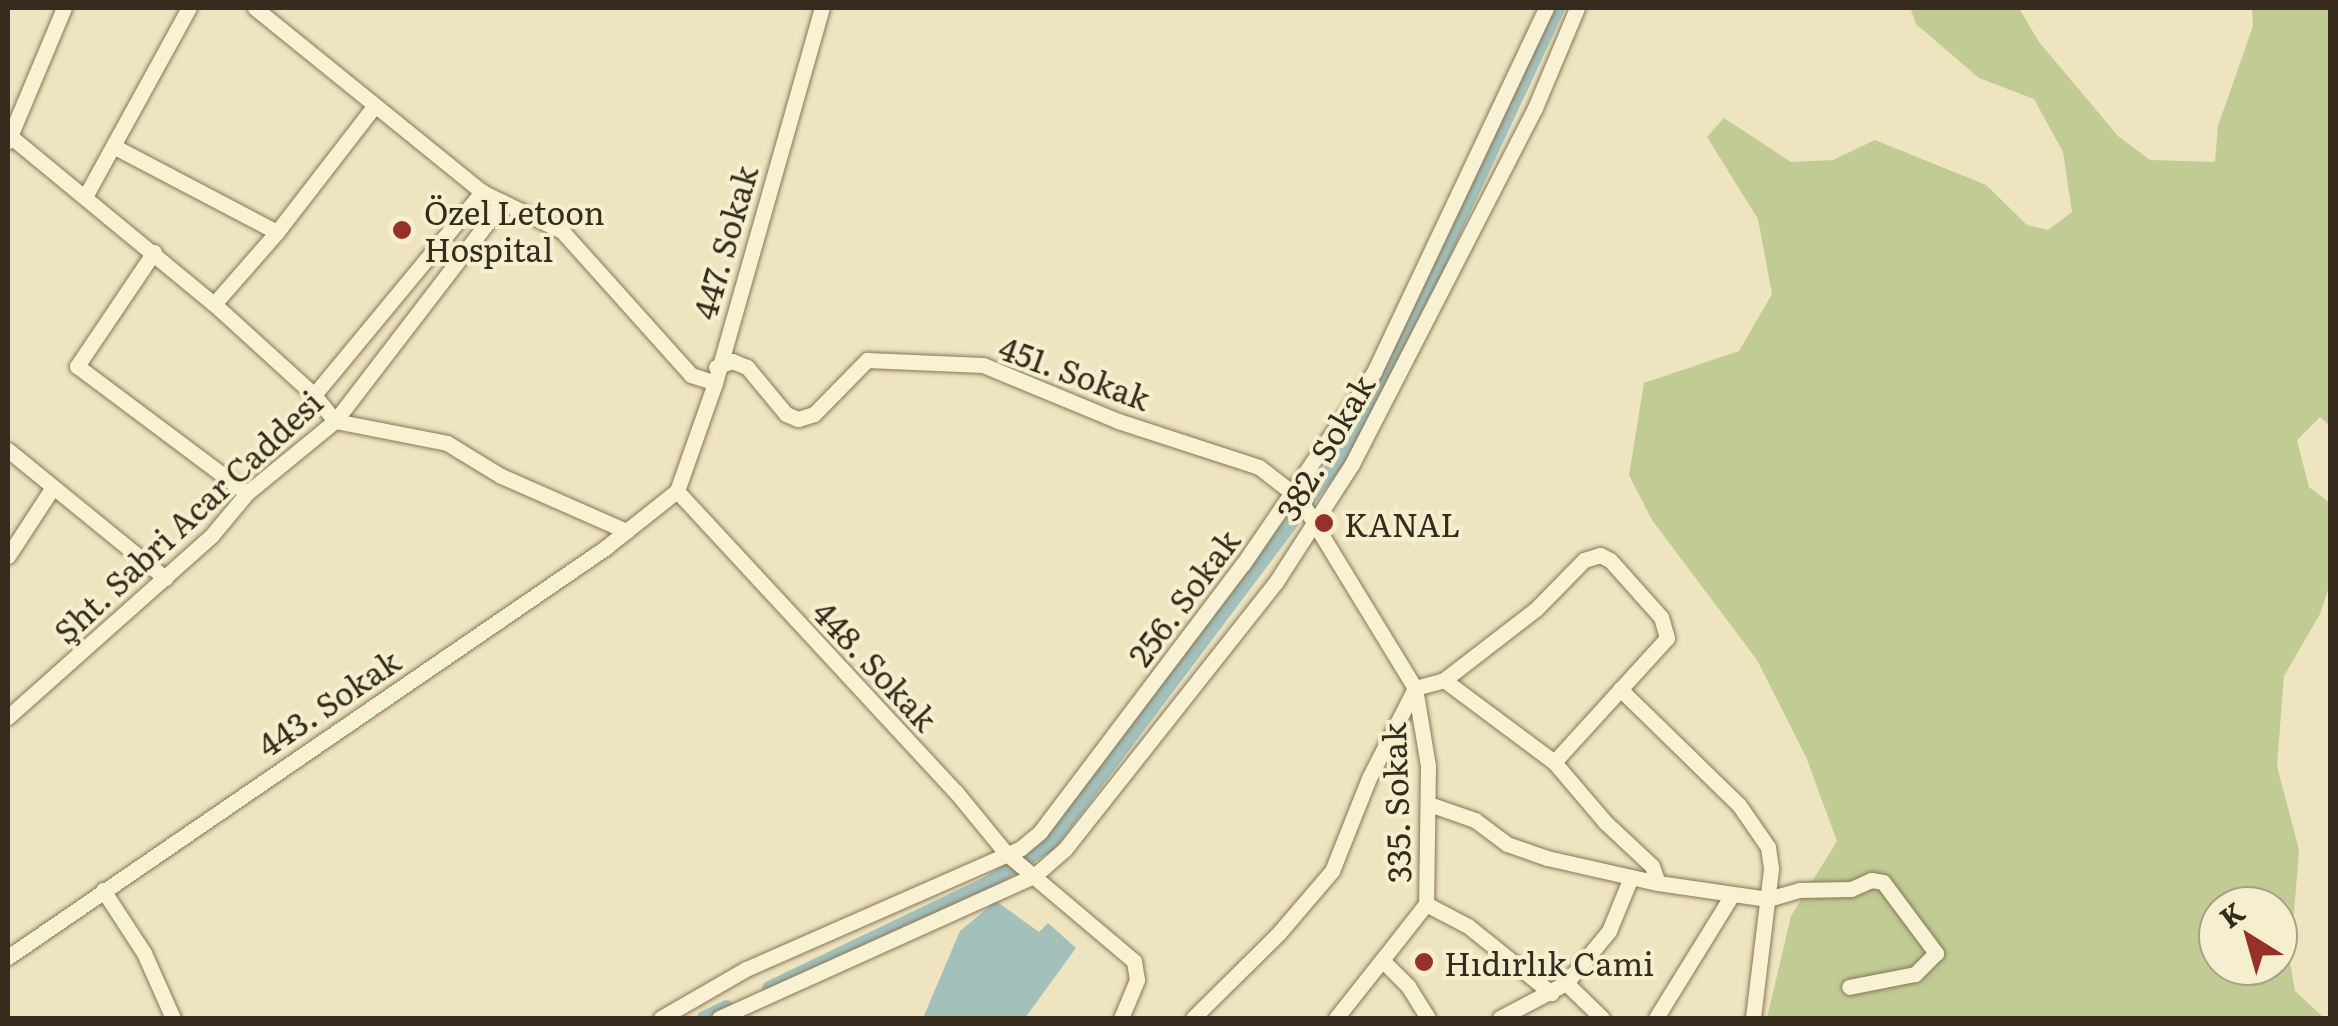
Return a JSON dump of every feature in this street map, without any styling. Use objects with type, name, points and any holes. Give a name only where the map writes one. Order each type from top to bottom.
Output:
[{"type":"street","points":[[64,8],[9,138],[86,195],[214,304],[314,396],[335,421],[447,443],[500,476],[626,530]]},
{"type":"street","points":[[86,195],[189,8]]},
{"type":"street","points":[[255,8],[373,108],[482,192],[562,230],[691,376],[715,375]]},
{"type":"street","name":"447. Sokak","points":[[677,491],[715,375],[822,8]]},
{"type":"street","name":"256. Sokak","points":[[662,1018],[746,969],[1008,855],[1040,832],[1243,564],[1304,506],[1335,435],[1394,337],[1546,8]]},
{"type":"street","name":"382. Sokak","points":[[719,1018],[1031,874],[1065,849],[1276,582],[1304,506],[1352,464],[1535,108],[1577,8]]},
{"type":"street","points":[[214,304],[277,232],[373,108]]},
{"type":"street","points":[[115,148],[277,232]]},
{"type":"street","points":[[314,396],[482,192]]},
{"type":"street","name":"Şht. Sabri Acar Caddesi","points":[[8,717],[212,535],[247,492],[335,421],[503,202]]},
{"type":"street","points":[[154,252],[77,366],[247,492]]},
{"type":"street","name":"451. Sokak","points":[[715,375],[732,360],[747,368],[786,414],[798,419],[814,414],[866,360],[983,365],[1118,421],[1259,467],[1304,506]]},
{"type":"street","points":[[8,450],[165,578]]},
{"type":"street","points":[[8,556],[53,487]]},
{"type":"street","name":"443. Sokak","points":[[8,957],[677,491]]},
{"type":"street","name":"448. Sokak","points":[[677,491],[956,792],[1008,855],[1134,962],[1137,980],[1122,1018]]},
{"type":"street","name":"335. Sokak","points":[[1304,506],[1415,688],[1425,731],[1426,904],[1336,1018]]},
{"type":"street","points":[[1193,1018],[1278,934],[1332,871],[1376,760],[1415,688],[1444,680],[1536,609],[1584,560],[1600,556],[1610,560],[1667,627],[1667,638],[1554,762]]},
{"type":"street","points":[[1444,680],[1554,762],[1605,822],[1652,866],[1658,883]]},
{"type":"street","points":[[1620,689],[1699,764],[1768,847],[1768,898],[1753,1018]]},
{"type":"street","points":[[1428,804],[1474,820],[1508,844],[1546,858],[1658,883],[1768,898],[1800,890],[1851,889],[1870,880],[1883,882],[1936,953],[1915,974],[1849,987]]},
{"type":"street","points":[[1500,1018],[1566,983],[1609,931],[1631,877]]},
{"type":"street","points":[[103,890],[144,952],[172,1018]]},
{"type":"street","points":[[1656,1018],[1732,895]]},
{"type":"street","points":[[1426,904],[1468,926],[1551,993]]},
{"type":"street","points":[[1382,960],[1408,986],[1428,1018]]},
{"type":"street","points":[[1566,983],[1602,1018]]},
{"type":"green space","points":[[1910,8],[2019,8],[2039,42],[2118,136],[2150,160],[2215,162],[2218,126],[2253,26],[2252,8],[2330,8],[2330,426],[2320,417],[2297,440],[2309,487],[2330,503],[2330,584],[2320,614],[2284,676],[2277,766],[2299,850],[2296,886],[2198,886],[2198,986],[2294,986],[2324,1018],[1767,1018],[1791,916],[1837,841],[1806,757],[1757,660],[1652,520],[1629,475],[1644,383],[1739,351],[1772,294],[1758,219],[1707,137],[1724,118],[1791,162],[1833,160],[1875,140],[1986,185],[2027,225],[2048,230],[2072,212],[2063,152],[2034,99],[1979,78],[1916,24]]},
{"type":"water","points":[[996,901],[1039,932],[1048,923],[1076,948],[1025,1018],[923,1018],[960,931]]},
{"type":"waterway","points":[[769,988],[988,883],[1050,844],[1339,459],[1433,276],[1558,8]]},
{"type":"waterway","points":[[704,1018],[727,1007]]},
{"type":"place","name":"Özel Letoon Hospital","points":[[402,230]]},
{"type":"place","name":"KANAL","points":[[1324,523]]},
{"type":"place","name":"Hıdırlık Cami","points":[[1424,962]]}]
